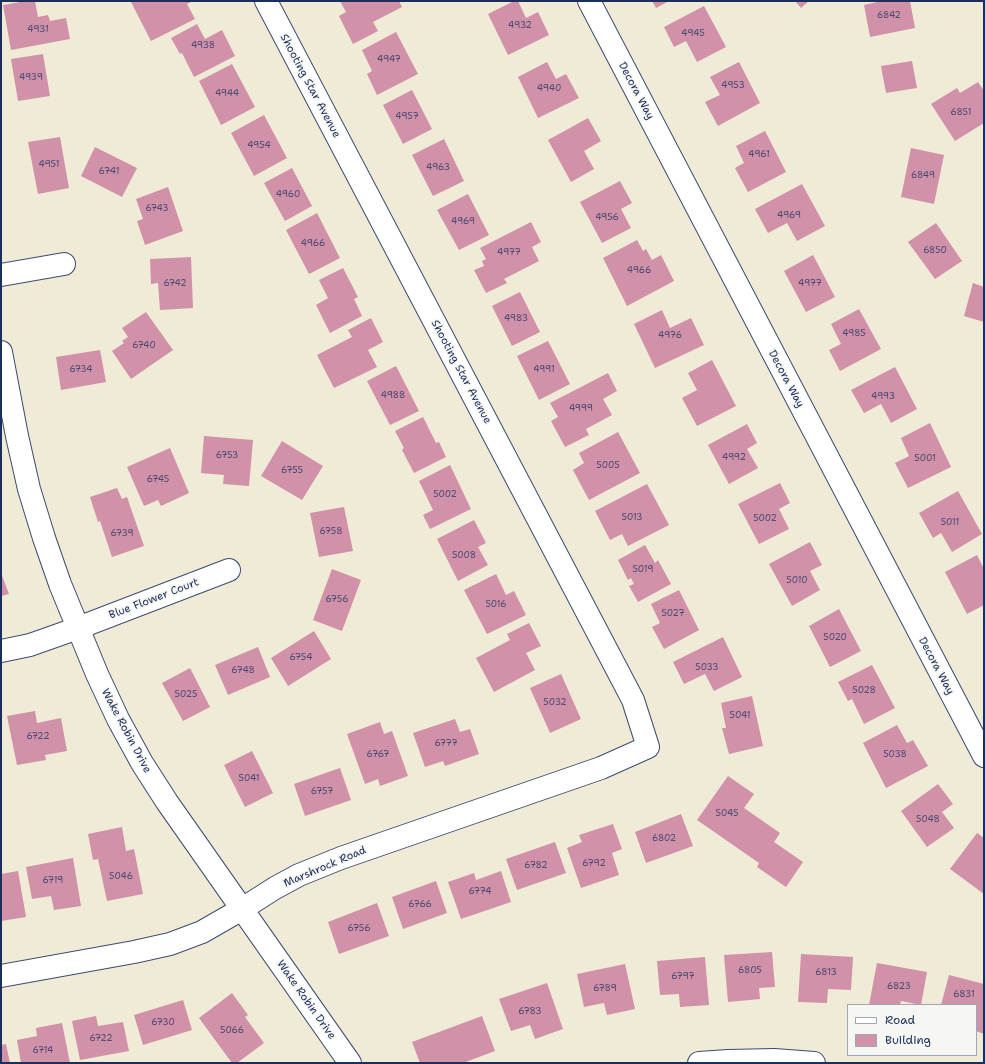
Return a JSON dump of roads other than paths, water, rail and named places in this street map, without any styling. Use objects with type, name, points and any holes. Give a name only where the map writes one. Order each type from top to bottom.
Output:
[{"type":"street","name":"Shooting Star Avenue","points":[[266,1],[633,700],[648,747]]},
{"type":"street","name":"Decora Way","points":[[589,1],[984,756]]},
{"type":"street","points":[[1,275],[64,264]]},
{"type":"street","name":"Wake Robin Drive","points":[[1,352],[29,489],[44,538],[60,584],[97,674],[118,719],[142,763],[167,802],[350,1063]]},
{"type":"street","name":"Blue Flower Court","points":[[1,651],[30,645],[78,628],[229,570]]},
{"type":"street","name":"Marshrock Road","points":[[1,976],[170,944],[202,932],[299,875],[341,858],[601,768],[648,747]]},
{"type":"street","points":[[699,1063],[766,1060],[814,1063]]}]
